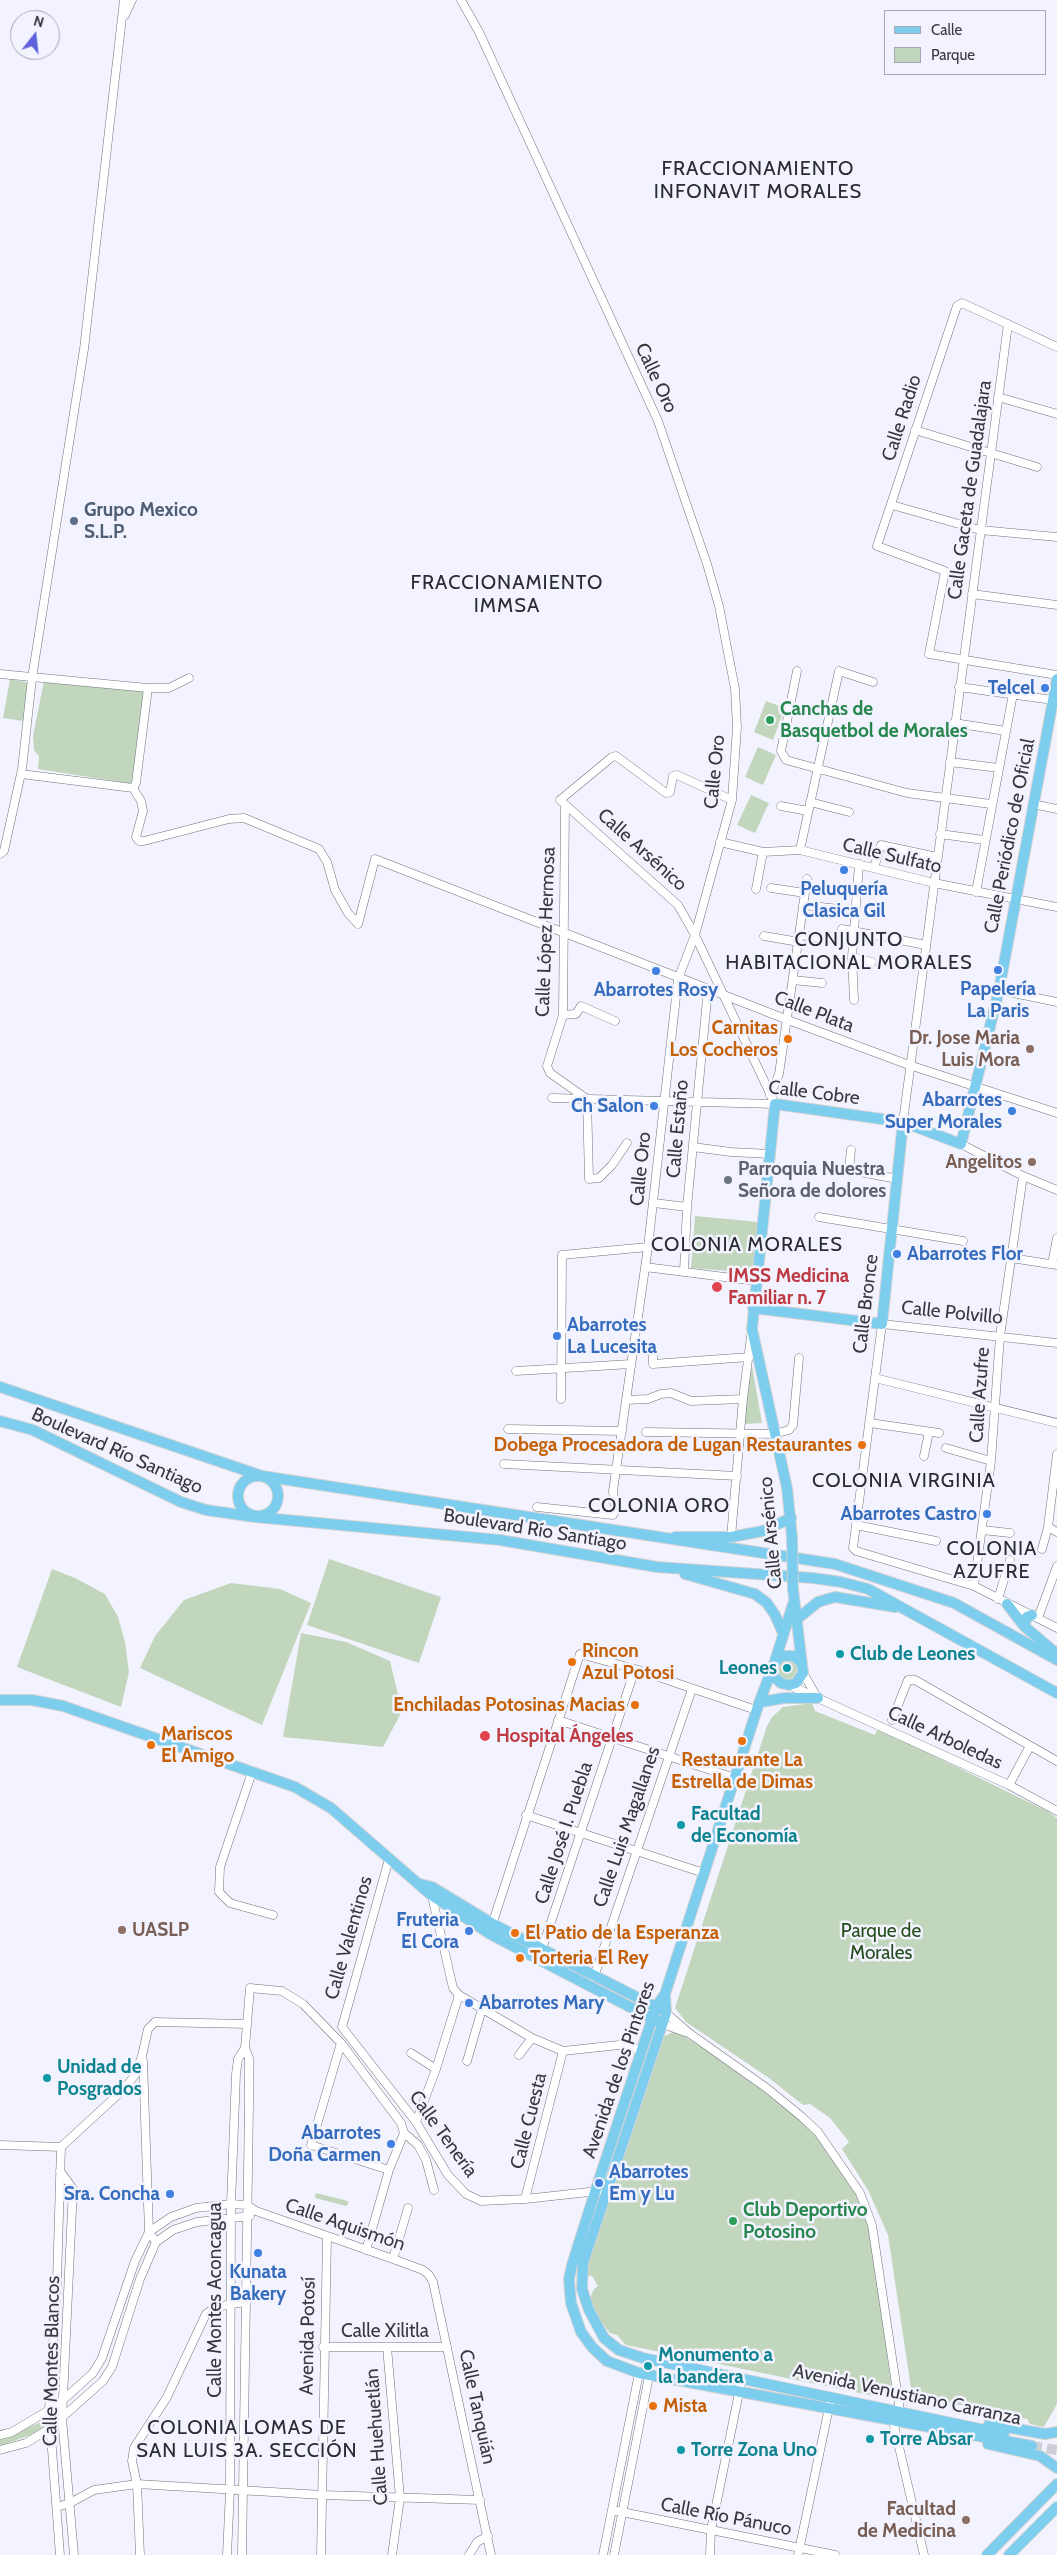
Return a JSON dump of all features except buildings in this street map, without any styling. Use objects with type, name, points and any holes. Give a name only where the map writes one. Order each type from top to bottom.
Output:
[{"type":"main road","name":"Calle Periódico de Oficial","points":[[961,1144],[1000,990],[1015,899],[1057,679]]},
{"type":"main road","name":"Calle Cobre","points":[[772,1100],[903,1122],[961,1144]]},
{"type":"main road","name":"Calle Arsénico","points":[[772,1100],[771,1154],[752,1329],[774,1434],[788,1488],[792,1537],[793,1589],[800,1662]]},
{"type":"main road","name":"Calle Bronce","points":[[882,1324],[903,1122]]},
{"type":"main road","name":"Calle Polvillo","points":[[753,1308],[882,1324]]},
{"type":"main road","name":"Boulevard Río Santiago","points":[[0,1387],[262,1476],[835,1564],[889,1580],[954,1603],[1057,1660]]},
{"type":"main road","name":"Boulevard Río Santiago","points":[[0,1421],[33,1430],[181,1502],[206,1510],[255,1517],[490,1539],[657,1567],[813,1578],[868,1589],[1057,1693]]},
{"type":"main road","points":[[262,1476],[274,1483],[278,1496],[272,1511],[255,1517],[245,1512],[239,1504],[238,1492],[244,1481],[251,1477],[262,1476]]},
{"type":"main road","points":[[656,1538],[732,1538],[763,1531],[791,1518]]},
{"type":"main road","points":[[657,1567],[722,1583],[756,1594],[771,1609],[783,1633]]},
{"type":"main road","points":[[796,1619],[818,1602],[834,1597],[904,1608]]},
{"type":"main road","name":"Calle Arsénico","points":[[773,1665],[794,1600]]},
{"type":"main road","points":[[1003,1602],[1024,1626],[1057,1654]]},
{"type":"main road","points":[[1024,1626],[1027,1617],[1035,1617]]},
{"type":"main road","points":[[758,1705],[787,1685],[796,1683],[802,1673],[800,1662],[790,1655],[781,1656],[773,1665],[777,1681],[787,1685]]},
{"type":"main road","name":"Avenida de los Pintores","points":[[595,2192],[652,2018],[656,2007],[665,1994],[758,1705],[773,1665]]},
{"type":"main road","points":[[758,1705],[784,1698],[818,1698]]},
{"type":"main road","points":[[0,1700],[32,1700],[63,1706],[295,1787],[331,1808],[419,1884],[491,1929],[662,2024]]},
{"type":"main road","points":[[491,1929],[542,1949],[666,2013]]},
{"type":"main road","points":[[665,1994],[666,2013]]},
{"type":"main road","name":"Avenida de los Pintores","points":[[607,2192],[666,2013]]},
{"type":"main road","name":"Avenida Venustiano Carranza","points":[[595,2192],[569,2279],[571,2303],[581,2332],[592,2347],[607,2361],[649,2376],[893,2421],[1033,2443],[921,2415],[643,2358],[618,2350],[604,2338],[596,2325],[589,2310],[581,2276],[583,2263],[607,2192]]},
{"type":"main road","points":[[581,2332],[591,2330],[596,2325]]},
{"type":"main road","points":[[592,2347],[596,2340],[604,2338]]},
{"type":"main road","points":[[921,2415],[951,2416],[1045,2434],[1057,2432]]},
{"type":"main road","points":[[925,2426],[946,2435],[1040,2456],[1057,2468]]},
{"type":"main road","points":[[987,2555],[1057,2484]]},
{"type":"main road","points":[[1009,2555],[1057,2507]]},
{"type":"street","points":[[0,854],[4,851],[21,774],[32,678],[84,349],[124,0]]},
{"type":"street","points":[[122,21],[132,0]]},
{"type":"street","name":"Calle Oro","points":[[461,0],[479,32],[658,421],[687,499],[719,606],[735,689],[736,727],[732,800],[695,935],[678,979],[654,1203],[615,1470],[613,1491],[615,1511],[613,1515],[537,1507]]},
{"type":"street","name":"Calle Radio","points":[[963,660],[929,654],[945,571],[877,546],[957,306],[962,303],[1008,324]]},
{"type":"street","points":[[1008,324],[1057,347]]},
{"type":"street","name":"Calle Gaceta de Guadalajara","points":[[937,857],[1008,324]]},
{"type":"street","points":[[998,396],[1057,414]]},
{"type":"street","points":[[915,430],[1037,467]]},
{"type":"street","points":[[892,505],[980,530],[1057,536]]},
{"type":"street","points":[[972,594],[1057,605]]},
{"type":"street","points":[[963,660],[1057,675]]},
{"type":"street","points":[[797,671],[781,751],[786,760],[907,793],[991,804]]},
{"type":"street","points":[[800,850],[839,671],[873,682]]},
{"type":"street","points":[[0,674],[148,688],[169,688],[189,678]]},
{"type":"street","points":[[959,687],[1053,700]]},
{"type":"street","points":[[21,774],[132,788],[136,783],[148,688]]},
{"type":"street","points":[[976,892],[984,840],[1013,694]]},
{"type":"street","points":[[954,723],[1006,730]]},
{"type":"street","points":[[562,802],[612,756],[616,756],[666,793],[670,792],[673,776],[677,775],[732,800]]},
{"type":"street","points":[[950,762],[999,768]]},
{"type":"street","name":"Calle Plata","points":[[132,788],[141,801],[143,811],[136,837],[139,840],[244,818],[319,849],[327,862],[335,890],[348,913],[358,924],[375,859],[678,979],[788,1020],[909,1065],[1057,1113]]},
{"type":"street","name":"Calle López Hermosa","points":[[562,802],[563,1015],[547,1066],[550,1073],[587,1099]]},
{"type":"street","name":"Calle Arsénico","points":[[562,802],[678,905],[724,995],[772,1100]]},
{"type":"street","points":[[810,802],[849,812]]},
{"type":"street","points":[[1033,804],[1057,810]]},
{"type":"street","points":[[781,806],[808,811]]},
{"type":"street","points":[[940,834],[984,840]]},
{"type":"street","name":"Calle Sulfato","points":[[720,842],[763,852],[800,850],[934,883],[1057,907]]},
{"type":"street","points":[[874,868],[881,845],[937,857]]},
{"type":"street","points":[[756,889],[763,852]]},
{"type":"street","name":"Calle Bronce","points":[[903,1122],[937,857]]},
{"type":"street","points":[[854,1000],[853,931],[860,864]]},
{"type":"street","name":"Calle Arsénico","points":[[772,1100],[779,1074],[788,1020],[807,879]]},
{"type":"street","points":[[771,888],[805,893]]},
{"type":"street","points":[[803,905],[839,909]]},
{"type":"street","points":[[842,929],[926,945]]},
{"type":"street","points":[[764,936],[837,940]]},
{"type":"street","points":[[852,957],[872,962]]},
{"type":"street","points":[[793,980],[822,983]]},
{"type":"street","name":"Calle Estaño","points":[[684,1271],[687,1207],[696,1101],[708,989]]},
{"type":"street","points":[[1000,990],[1056,1002],[1057,992]]},
{"type":"street","points":[[563,1015],[576,1014],[581,1006],[615,1021]]},
{"type":"street","name":"Calle Cobre","points":[[552,1098],[696,1101],[772,1100]]},
{"type":"street","points":[[587,1099],[589,1179],[599,1178],[612,1165],[627,1143]]},
{"type":"street","name":"Calle Cobre","points":[[961,1144],[1023,1176],[1057,1190]]},
{"type":"street","points":[[693,1147],[731,1152],[771,1154]]},
{"type":"street","points":[[851,1150],[849,1170],[898,1179]]},
{"type":"street","name":"Calle Azufre","points":[[974,1586],[991,1461],[1000,1336],[1023,1176]]},
{"type":"street","points":[[654,1203],[687,1207]]},
{"type":"street","points":[[819,1217],[963,1241]]},
{"type":"street","points":[[1011,1258],[1054,1264],[1057,1238]]},
{"type":"street","points":[[561,1399],[562,1255],[648,1247]]},
{"type":"street","points":[[645,1267],[756,1281]]},
{"type":"street","name":"Calle Bronce","points":[[882,1324],[853,1548],[856,1551],[974,1586]]},
{"type":"street","name":"Calle Polvillo","points":[[882,1324],[1057,1343]]},
{"type":"street","name":"Calle Arsénico","points":[[732,1538],[742,1434],[743,1399],[752,1329]]},
{"type":"street","points":[[653,1350],[653,1364],[749,1357]]},
{"type":"street","points":[[646,1432],[774,1434],[789,1430],[793,1424],[799,1358]]},
{"type":"street","points":[[516,1370],[631,1364]]},
{"type":"street","points":[[874,1378],[1057,1423]]},
{"type":"street","points":[[626,1400],[648,1400],[661,1394],[671,1393],[691,1401],[743,1399]]},
{"type":"street","points":[[870,1423],[939,1433]]},
{"type":"street","points":[[508,1429],[622,1431]]},
{"type":"street","points":[[924,1456],[928,1432]]},
{"type":"street","points":[[946,1448],[991,1461]]},
{"type":"street","points":[[1042,1549],[1048,1527],[1057,1454]]},
{"type":"street","points":[[504,1464],[737,1476]]},
{"type":"street","points":[[856,1525],[936,1541]]},
{"type":"street","points":[[1048,1527],[1057,1532]]},
{"type":"street","points":[[982,1530],[1010,1533]]},
{"type":"street","points":[[1003,1602],[1010,1560]]},
{"type":"street","points":[[1035,1617],[1057,1566]]},
{"type":"street","points":[[974,1586],[1057,1628]]},
{"type":"street","points":[[491,1929],[526,1815],[580,1654],[635,1669],[692,1689],[758,1705]]},
{"type":"street","name":"Calle José I. Puebla","points":[[542,1949],[635,1669]]},
{"type":"street","points":[[802,1673],[808,1686],[818,1698]]},
{"type":"street","points":[[892,1720],[908,1680],[915,1680],[1057,1761]]},
{"type":"street","name":"Calle Arboledas","points":[[787,1685],[1009,1785],[1057,1811]]},
{"type":"street","name":"Calle Luis Magallanes","points":[[594,1977],[692,1689]]},
{"type":"street","points":[[558,1720],[612,1736],[735,1778]]},
{"type":"street","points":[[1009,1785],[1030,1746]]},
{"type":"street","points":[[252,1772],[220,1867],[219,1892],[230,1903],[273,1915]]},
{"type":"street","points":[[526,1815],[704,1873]]},
{"type":"street","name":"Calle Valentinos","points":[[342,2027],[389,1859]]},
{"type":"street","points":[[431,1891],[453,1988],[459,1995],[532,2038],[563,2050],[619,2045],[641,2050]]},
{"type":"street","name":"Calle Montes Aconcagua","points":[[242,2555],[244,2302],[249,2106],[249,2058],[245,2048],[250,1988],[282,1991],[292,1996],[341,2043]]},
{"type":"street","points":[[416,2122],[436,2070],[459,1995]]},
{"type":"street","points":[[467,2060],[482,2010]]},
{"type":"street","points":[[666,2013],[689,2034],[768,2089],[802,2117],[818,2132],[860,2193],[872,2225],[900,2411]]},
{"type":"street","points":[[0,2145],[61,2147],[124,2088],[135,2075],[142,2056],[148,2029],[154,2022],[246,2024]]},
{"type":"street","points":[[662,2024],[689,2034]]},
{"type":"street","name":"Calle Tenería","points":[[342,2027],[416,2122],[448,2175],[466,2194],[481,2201],[525,2200],[607,2192]]},
{"type":"street","points":[[520,2055],[532,2038]]},
{"type":"street","points":[[341,2043],[401,2123],[404,2133],[418,2146],[426,2160],[434,2190]]},
{"type":"street","points":[[341,2043],[310,2145],[389,2170]]},
{"type":"street","name":"Calle Montes Aconcagua","points":[[227,2555],[230,2490],[231,2204],[237,2066],[238,2059],[245,2048]]},
{"type":"street","name":"Calle Cuesta","points":[[525,2200],[563,2050]]},
{"type":"street","points":[[411,2053],[436,2070]]},
{"type":"street","points":[[0,2435],[12,2432],[63,2400],[93,2372],[102,2358],[135,2261],[149,2232],[142,2056]]},
{"type":"street","points":[[236,2105],[249,2106]]},
{"type":"street","points":[[366,2250],[389,2170],[404,2133]]},
{"type":"street","name":"Calle Montes Blancos","points":[[60,2555],[48,2410],[57,2281],[61,2147]]},
{"type":"street","name":"Calle Montes Blancos","points":[[60,2171],[73,2189],[62,2418],[74,2555]]},
{"type":"street","points":[[149,2232],[180,2213],[196,2208],[231,2204],[247,2205]]},
{"type":"street","name":"Calle Aquismón","points":[[247,2205],[256,2212],[423,2270]]},
{"type":"street","points":[[393,2259],[408,2208]]},
{"type":"street","name":"Calle Aquismón","points":[[247,2218],[256,2212]]},
{"type":"street","points":[[0,2450],[26,2443],[49,2429],[103,2381],[112,2367],[140,2280],[156,2242],[173,2230],[197,2222],[247,2218]]},
{"type":"street","points":[[149,2232],[156,2242]]},
{"type":"street","name":"Avenida Potosí","points":[[320,2555],[323,2495],[323,2347],[326,2237]]},
{"type":"street","name":"Calle Tanquián","points":[[423,2270],[433,2282],[491,2555]]},
{"type":"street","points":[[140,2555],[137,2484],[132,2461],[134,2448],[167,2397],[206,2314],[216,2307],[244,2302]]},
{"type":"street","name":"Calle Xilitla","points":[[323,2347],[447,2348]]},
{"type":"street","name":"Calle Huehuetlán","points":[[387,2347],[400,2498],[392,2555]]},
{"type":"street","points":[[603,2555],[639,2373]]},
{"type":"street","points":[[614,2555],[649,2376]]},
{"type":"street","points":[[710,2555],[711,2530],[742,2378]]},
{"type":"street","points":[[798,2552],[829,2409],[830,2396]]},
{"type":"street","points":[[893,2421],[924,2555]]},
{"type":"street","points":[[57,2507],[70,2503],[94,2490],[137,2484],[323,2495],[480,2500]]},
{"type":"street","name":"Calle Río Pánuco","points":[[612,2510],[711,2530],[798,2552],[835,2555]]},
{"type":"street","points":[[469,2555],[477,2542],[488,2536]]},
{"type":"green space","points":[[10,679],[30,683],[23,721],[3,718]]},
{"type":"green space","points":[[44,681],[145,691],[133,784],[38,769],[39,756],[34,750],[33,736]]},
{"type":"green space","name":"Canchas de Basquetbol de Morales","points":[[766,701],[785,708],[773,740],[754,732]]},
{"type":"green space","name":"Canchas de Basquetbol de Morales","points":[[758,747],[776,755],[763,785],[745,777]]},
{"type":"green space","points":[[751,795],[769,803],[755,833],[737,825]]},
{"type":"green space","points":[[695,1216],[758,1222],[753,1273],[691,1268]]},
{"type":"green space","points":[[752,1366],[762,1423],[744,1424],[745,1398]]},
{"type":"green space","points":[[329,1559],[441,1597],[419,1663],[307,1625]]},
{"type":"green space","points":[[52,1569],[75,1578],[105,1594],[118,1617],[125,1642],[129,1672],[121,1707],[17,1667]]},
{"type":"green space","points":[[231,1583],[280,1589],[311,1603],[262,1725],[140,1668],[155,1636],[184,1600]]},
{"type":"green space","points":[[301,1633],[346,1642],[390,1661],[402,1711],[383,1747],[283,1737]]},
{"type":"green space","points":[[787,1659],[794,1662],[797,1669],[794,1676],[787,1679],[780,1676],[777,1669],[780,1662]]},
{"type":"green space","name":"Parque de Morales","points":[[812,1703],[815,1711],[875,1735],[877,1730],[920,1749],[1047,1811],[1057,1818],[1057,2404],[1044,2427],[1030,2424],[1027,2419],[912,2395],[888,2235],[868,2190],[842,2149],[849,2142],[830,2118],[810,2104],[803,2105],[769,2078],[686,2022],[675,2008],[767,1726],[772,1717],[783,1707]]},
{"type":"green space","name":"Club Deportivo Potosino","points":[[673,2032],[684,2036],[732,2067],[793,2114],[813,2132],[851,2183],[862,2204],[871,2237],[891,2384],[888,2394],[879,2397],[626,2345],[617,2335],[610,2333],[597,2317],[590,2298],[594,2289],[598,2286],[592,2276],[585,2275],[584,2271],[659,2045],[665,2036]]},
{"type":"green space","points":[[316,2193],[348,2201],[348,2204],[346,2206],[315,2198]]},
{"type":"green space","points":[[44,2421],[47,2426],[44,2430],[0,2446],[0,2438]]},
{"type":"tunnel","points":[[1032,2446],[1057,2450]]},
{"type":"place","name":"Grupo Mexico S.L.P.","points":[[74,521]]},
{"type":"place","name":"Telcel","points":[[1045,688]]},
{"type":"place","name":"Canchas de Basquetbol de Morales","points":[[770,720]]},
{"type":"place","name":"Peluquería Clasica Gil","points":[[844,870]]},
{"type":"place","name":"Papelería La Paris","points":[[998,970]]},
{"type":"place","name":"Abarrotes Rosy","points":[[656,971]]},
{"type":"place","name":"Carnitas Los Cocheros","points":[[788,1039]]},
{"type":"place","name":"Dr. Jose Maria Luis Mora","points":[[1030,1049]]},
{"type":"place","name":"Ch Salon","points":[[654,1106]]},
{"type":"place","name":"Abarrotes Super Morales","points":[[1012,1111]]},
{"type":"place","name":"Angelitos","points":[[1032,1162]]},
{"type":"place","name":"Parroquia Nuestra Señora de dolores","points":[[728,1180]]},
{"type":"place","name":"Abarrotes Flor","points":[[897,1254]]},
{"type":"place","name":"IMSS Medicina Familiar n. 7","points":[[717,1287]]},
{"type":"place","name":"Abarrotes La Lucesita","points":[[557,1336]]},
{"type":"place","name":"Dobega Procesadora de Lugan Restaurantes","points":[[862,1445]]},
{"type":"place","name":"Abarrotes Castro","points":[[987,1514]]},
{"type":"place","name":"Club de Leones","points":[[840,1654]]},
{"type":"place","name":"Rincon Azul Potosi","points":[[572,1662]]},
{"type":"place","name":"Leones","points":[[787,1668]]},
{"type":"place","name":"Enchiladas Potosinas Macias","points":[[635,1705]]},
{"type":"place","name":"Hospital Ángeles","points":[[485,1736]]},
{"type":"place","name":"Restaurante La Estrella de Dimas","points":[[742,1741]]},
{"type":"place","name":"Mariscos El Amigo","points":[[151,1745]]},
{"type":"place","name":"Facultad de Economía","points":[[681,1825]]},
{"type":"place","name":"UASLP","points":[[122,1930]]},
{"type":"place","name":"Fruteria El Cora","points":[[469,1931]]},
{"type":"place","name":"El Patio de la Esperanza","points":[[515,1933]]},
{"type":"place","name":"Torteria El Rey","points":[[520,1958]]},
{"type":"place","name":"Abarrotes Mary","points":[[469,2003]]},
{"type":"place","name":"Unidad de Posgrados","points":[[47,2078]]},
{"type":"place","name":"Abarrotes Doña Carmen","points":[[391,2144]]},
{"type":"place","name":"Abarrotes Em y Lu","points":[[599,2183]]},
{"type":"place","name":"Sra. Concha","points":[[170,2194]]},
{"type":"place","name":"Club Deportivo Potosino","points":[[733,2221]]},
{"type":"place","name":"Kunata Bakery","points":[[258,2253]]},
{"type":"place","name":"Monumento a la bandera","points":[[648,2366]]},
{"type":"place","name":"Mista","points":[[653,2406]]},
{"type":"place","name":"Torre Absar","points":[[870,2439]]},
{"type":"place","name":"Torre Zona Uno","points":[[681,2450]]},
{"type":"place","name":"Facultad de Medicina","points":[[966,2520]]},
{"type":"district","name":"FRACCIONAMIENTO INFONAVIT MORALES","points":[[758,180]]},
{"type":"district","name":"FRACCIONAMIENTO IMMSA","points":[[507,594]]},
{"type":"district","name":"CONJUNTO HABITACIONAL MORALES","points":[[849,952]]},
{"type":"district","name":"COLONIA MORALES","points":[[747,1245]]},
{"type":"district","name":"COLONIA VIRGINIA","points":[[904,1481]]},
{"type":"district","name":"COLONIA ORO","points":[[659,1506]]},
{"type":"district","name":"COLONIA AZUFRE","points":[[992,1560]]},
{"type":"district","name":"COLONIA LOMAS DE SAN LUIS 3A. SECCIÓN","points":[[247,2440]]}]
